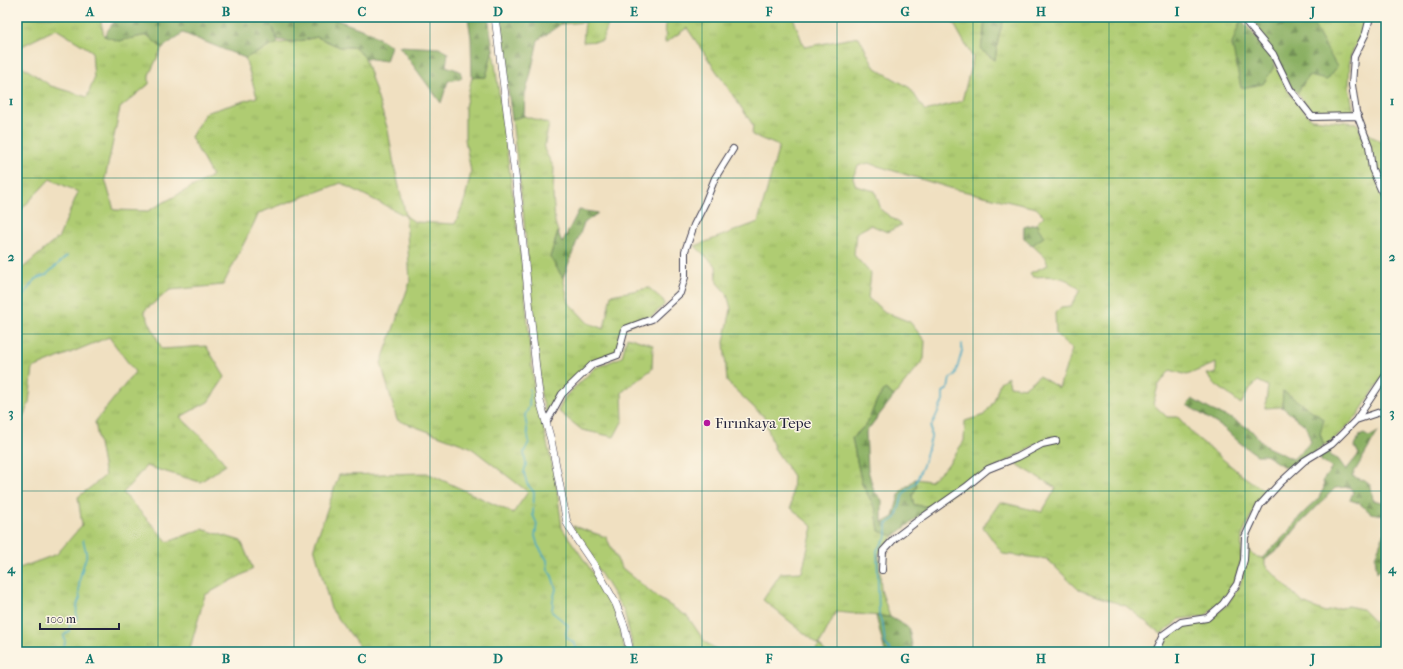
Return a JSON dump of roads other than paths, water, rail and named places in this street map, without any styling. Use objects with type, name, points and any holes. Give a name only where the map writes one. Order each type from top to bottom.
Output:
[{"type":"street","points":[[495,17],[518,206],[536,378],[540,401],[554,455],[569,527],[594,565],[616,604],[625,628],[630,652]]},
{"type":"street","points":[[1242,17],[1273,54],[1290,89],[1312,117],[1358,116]]},
{"type":"street","points":[[1370,17],[1366,33],[1354,56],[1352,85],[1356,112],[1369,146],[1372,169],[1386,201]]},
{"type":"street","points":[[546,422],[562,394],[593,364],[618,355],[626,328],[652,319],[680,293],[685,277],[685,251],[694,225],[715,178],[732,149]]},
{"type":"street","points":[[1156,652],[1163,636],[1181,622],[1207,618],[1223,604],[1237,584],[1244,560],[1245,537],[1260,505],[1280,483],[1304,461],[1332,444],[1356,420],[1386,375]]},
{"type":"street","points":[[1356,420],[1386,410]]},
{"type":"street","points":[[882,570],[883,551],[895,538],[916,522],[966,487],[988,469],[1018,457],[1042,444],[1056,441]]},
{"type":"waterway","points":[[17,297],[23,296],[35,279],[46,275],[67,256]]},
{"type":"waterway","points":[[891,652],[885,643],[883,625],[879,616],[877,550],[887,537],[887,524],[896,518],[903,494],[916,482],[931,438],[931,427],[943,401],[943,392],[948,389],[950,378],[955,376],[962,351],[962,344]]},
{"type":"waterway","points":[[530,389],[529,407],[525,415],[529,442],[524,452],[526,465],[524,472],[527,484],[534,492],[533,515],[537,524],[535,536],[538,546],[547,560],[548,570],[552,576],[556,589],[552,612],[568,625],[566,633],[567,638],[573,642],[579,652]]},
{"type":"waterway","points":[[60,652],[65,643],[64,635],[69,631],[70,624],[77,619],[76,613],[80,598],[80,582],[86,557],[83,540]]},
{"type":"place","name":"Fırınkaya Tepe","points":[[707,423]]}]
